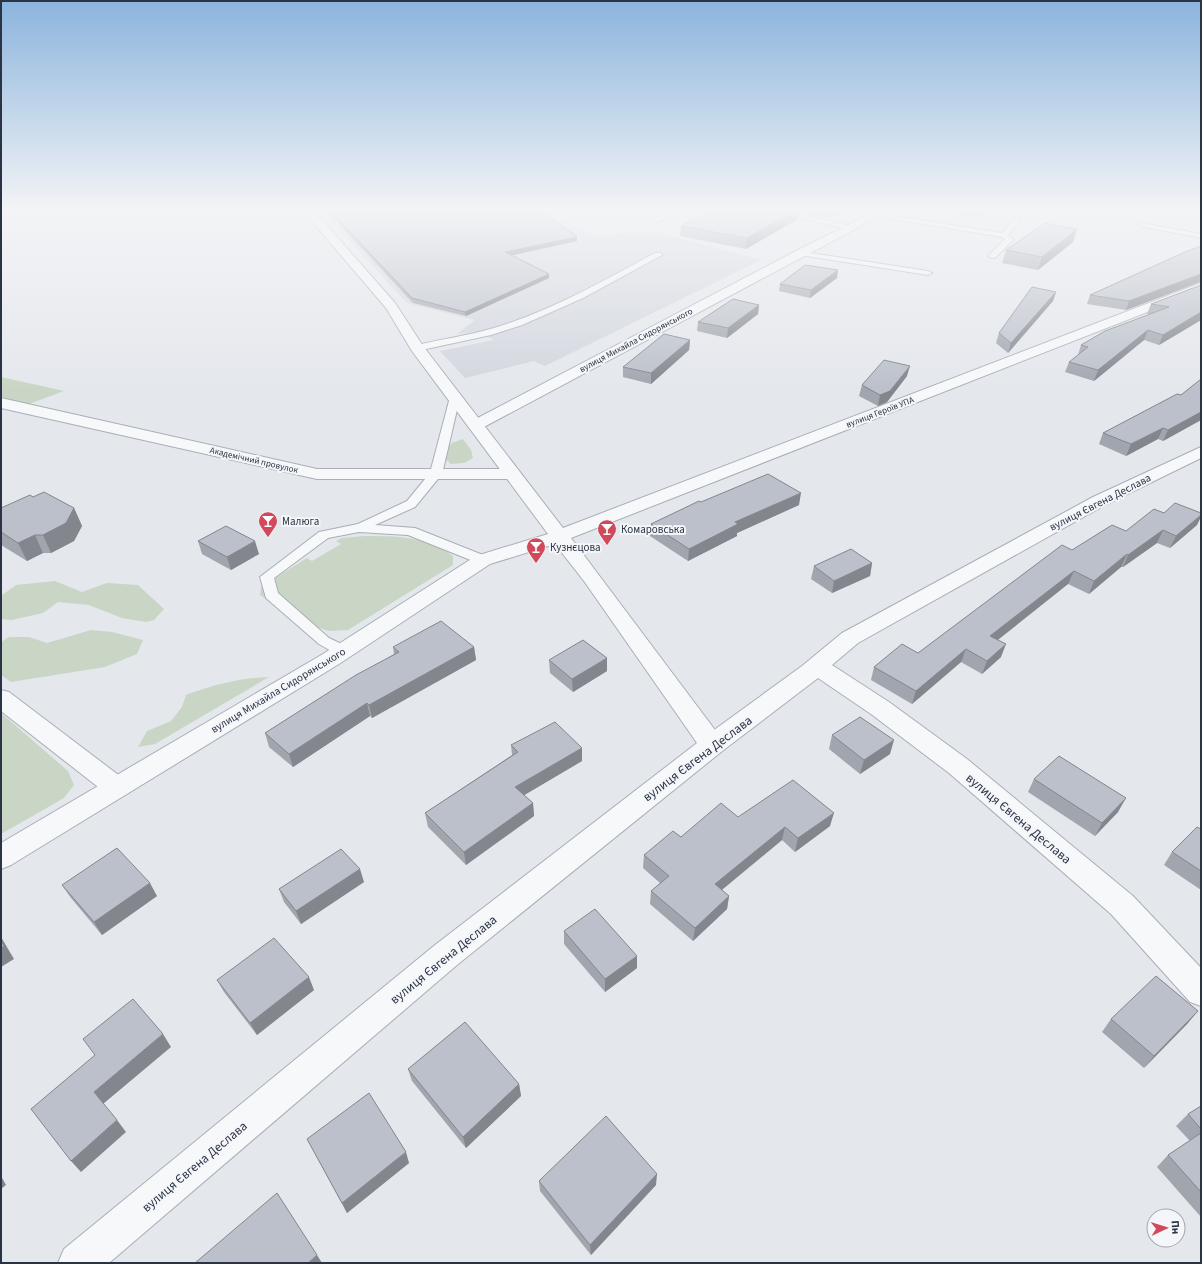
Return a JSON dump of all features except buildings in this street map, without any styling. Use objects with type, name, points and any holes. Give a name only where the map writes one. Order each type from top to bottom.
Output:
[{"type":"street","points":[[363,271],[391,301],[417,348],[560,536],[712,745]]},
{"type":"street","name":"вулиця Михайла Сидорянського","points":[[476,425],[766,271]]},
{"type":"street","name":"вулиця Героїв УПА","points":[[560,536],[1201,287]]},
{"type":"street","name":"Академічний провулок","points":[[1,403],[317,474],[512,474]]},
{"type":"street","name":"вулиця Євгена Деслава","points":[[78,1263],[446,955],[712,745],[818,667],[850,638],[1099,500],[1201,452]]},
{"type":"street","name":"вулиця Михайла Сидорянського","points":[[1,857],[343,651],[483,560],[560,536]]},
{"type":"street","name":"вулиця Євгена Деслава","points":[[818,667],[880,708],[958,766],[1122,905],[1201,991]]},
{"type":"street","points":[[1,698],[116,787]]},
{"type":"lane","points":[[417,348],[437,342],[497,330],[560,306],[627,271]]},
{"type":"lane","points":[[915,271],[928,273]]},
{"type":"lane","points":[[360,528],[411,504],[436,474],[455,397]]},
{"type":"lane","points":[[343,651],[324,641],[271,595],[267,577],[324,535],[360,528],[410,530],[483,560]]},
{"type":"shaded area","points":[[377,271],[739,271],[545,366],[534,361],[465,378],[440,351],[494,340],[480,331],[457,334],[475,320],[407,303]]},
{"type":"green space","points":[[1,377],[64,391],[29,404],[1,397]]},
{"type":"green space","points":[[463,439],[471,450],[473,458],[464,463],[451,464],[445,459],[446,450],[452,443]]},
{"type":"green space","points":[[364,536],[411,538],[433,544],[453,556],[453,565],[348,630],[329,631],[310,625],[260,595],[261,587],[307,558],[312,561],[341,544],[336,541],[342,538]]},
{"type":"green space","points":[[55,581],[82,592],[107,583],[138,585],[164,609],[154,620],[146,622],[122,618],[89,605],[58,602],[43,613],[12,620],[1,619],[1,596],[16,585]]},
{"type":"green space","points":[[91,630],[112,632],[143,640],[137,654],[105,667],[11,682],[1,675],[1,642],[9,637],[29,637],[47,643]]},
{"type":"green space","points":[[269,677],[155,744],[138,747],[147,731],[171,721],[182,707],[186,695],[227,683]]},
{"type":"green space","points":[[1,713],[68,771],[74,785],[64,798],[1,834]]},
{"type":"place","name":"Малюга","points":[[268,538]]},
{"type":"place","name":"Комаровська","points":[[607,546]]},
{"type":"place","name":"Кузнєцова","points":[[536,564]]}]
